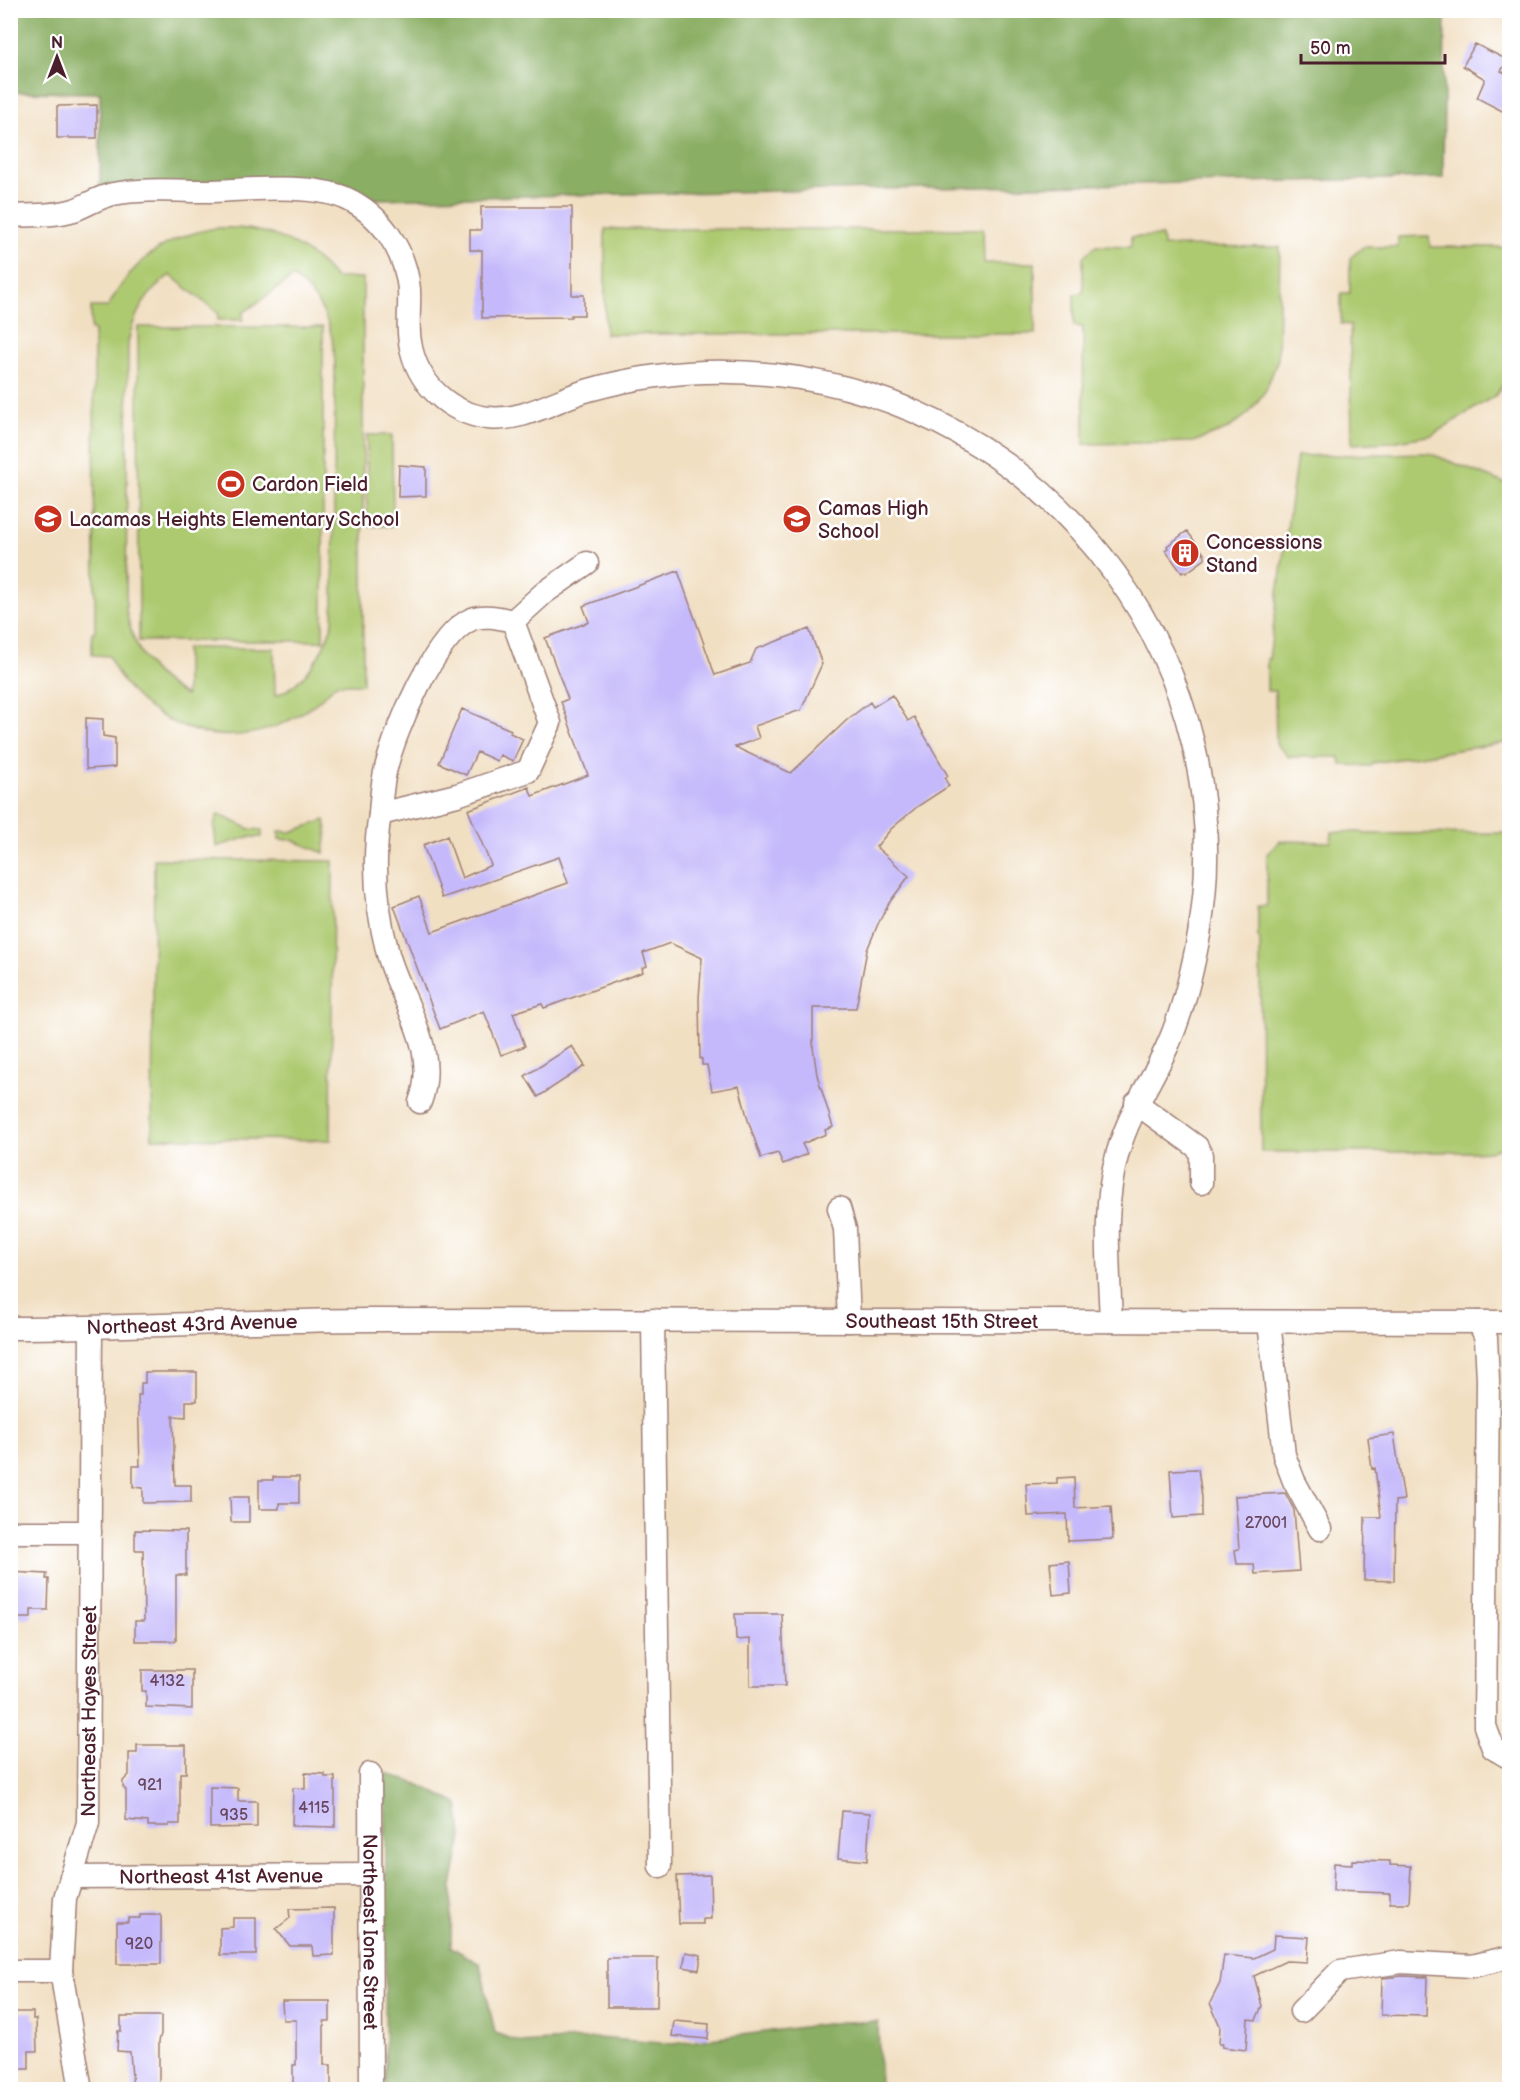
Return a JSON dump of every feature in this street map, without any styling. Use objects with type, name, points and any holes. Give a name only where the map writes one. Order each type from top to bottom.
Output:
[{"type":"street","points":[[10,216],[65,212],[101,197],[131,192],[300,190],[332,194],[361,207],[384,228],[392,239],[400,253],[407,279],[410,342],[418,368],[432,390],[442,399],[469,413],[488,418],[508,418],[537,410],[591,389],[652,377],[714,371],[771,374],[834,384],[897,404],[963,435],[1026,478],[1084,534],[1110,565],[1142,612],[1182,703],[1199,771],[1206,846],[1200,932],[1191,974],[1176,1023],[1158,1065],[1129,1119],[1112,1176],[1109,1224],[1111,1321]]},
{"type":"street","points":[[513,621],[544,592],[587,563]]},
{"type":"street","points":[[420,1102],[425,1088],[427,1066],[424,1044],[389,956],[377,898],[375,843],[385,769],[406,710],[423,677],[460,625],[474,618],[486,617],[513,621]]},
{"type":"street","points":[[380,814],[457,795],[528,771],[550,723],[513,621]]},
{"type":"street","points":[[1136,1103],[1197,1147],[1201,1155],[1201,1183]]},
{"type":"street","points":[[839,1208],[845,1229],[849,1321]]},
{"type":"street","name":"Northeast 43rd Avenue","points":[[10,1328],[91,1328],[277,1320],[373,1320]]},
{"type":"street","name":"Southeast 15th Street","points":[[373,1320],[1509,1322]]},
{"type":"street","points":[[653,1320],[660,1866]]},
{"type":"street","points":[[1269,1322],[1284,1455],[1294,1481],[1320,1529]]},
{"type":"street","points":[[1479,1322],[1486,1338],[1488,1380],[1485,1726],[1493,1748],[1509,1758]]},
{"type":"street","name":"Northeast Hayes Street","points":[[81,2090],[62,1971],[65,1898],[88,1823],[91,1328]]},
{"type":"street","points":[[10,1532],[90,1532]]},
{"type":"street","name":"Northeast Ione Street","points":[[370,1774],[371,2090]]},
{"type":"street","name":"Northeast 41st Avenue","points":[[71,1877],[369,1875]]},
{"type":"street","points":[[1301,2011],[1340,1971],[1401,1962],[1472,1966],[1509,1957]]},
{"type":"street","points":[[10,1971],[62,1971]]},
{"type":"green space","points":[[11,10],[1445,11],[1443,178],[374,199],[345,185],[100,187],[100,93],[16,92],[11,77]]},
{"type":"green space","points":[[216,228],[233,228],[266,233],[282,238],[311,255],[335,278],[363,278],[363,684],[336,684],[317,702],[297,716],[275,727],[252,733],[229,735],[205,733],[181,726],[158,714],[129,689],[109,656],[92,655],[92,632],[95,632],[94,331],[91,330],[91,307],[108,307],[117,291],[139,264],[165,245],[197,232]],"holes":[[[170,275],[218,313],[218,320],[243,320],[243,313],[293,277],[303,285],[319,305],[329,327],[334,351],[333,622],[319,656],[305,675],[275,696],[274,648],[186,648],[186,696],[153,671],[133,637],[126,610],[128,343],[133,323],[142,305],[154,289]]]},
{"type":"green space","points":[[605,229],[983,229],[984,263],[1035,263],[1035,334],[605,334]]},
{"type":"green space","points":[[1162,236],[1163,246],[1280,247],[1278,359],[1266,390],[1249,413],[1228,429],[1193,442],[1084,444],[1083,327],[1074,326],[1074,294],[1083,293],[1083,257],[1095,246],[1131,247],[1131,237]]},
{"type":"green space","points":[[1429,236],[1430,247],[1509,247],[1509,375],[1496,395],[1432,435],[1391,442],[1352,444],[1350,325],[1341,324],[1341,293],[1350,293],[1350,258],[1363,247],[1398,247],[1398,237]]},
{"type":"green space","name":"Cardon Field","points":[[138,327],[323,327],[323,641],[139,641]]},
{"type":"green space","points":[[367,435],[392,435],[393,526],[367,526]]},
{"type":"green space","points":[[1429,453],[1509,485],[1509,742],[1373,763],[1372,766],[1341,765],[1340,757],[1289,757],[1276,744],[1275,691],[1267,691],[1267,659],[1269,659],[1297,456]]},
{"type":"green space","points":[[218,814],[250,829],[262,830],[262,837],[248,837],[216,847],[214,825]]},
{"type":"green space","points":[[325,820],[327,831],[324,853],[292,840],[279,839],[279,831],[291,832]]},
{"type":"green space","points":[[1332,832],[1363,832],[1364,834],[1509,833],[1509,1145],[1491,1151],[1472,1152],[1261,1152],[1258,906],[1267,906],[1267,854],[1280,841],[1331,842]]},
{"type":"green space","points":[[154,859],[333,861],[331,1140],[152,1138]]},
{"type":"green space","points":[[386,1773],[417,1784],[458,1804],[462,1836],[452,1886],[451,1947],[480,1964],[495,2033],[522,2043],[597,2038],[673,2044],[841,2022],[878,2022],[880,2089],[385,2089]]},
{"type":"building","points":[[1475,44],[1508,60],[1501,71],[1509,75],[1509,112],[1505,110],[1504,112],[1477,98],[1485,79],[1463,66]]},
{"type":"building","points":[[97,105],[97,138],[57,138],[57,106]]},
{"type":"building","points":[[481,207],[572,207],[572,295],[584,295],[584,315],[482,318],[482,250],[470,250],[470,230],[481,230]]},
{"type":"building","points":[[399,465],[426,467],[426,496],[398,497]]},
{"type":"building","name":"Concessions Stand","points":[[1187,531],[1205,555],[1205,559],[1186,573],[1184,571],[1182,573],[1165,550]]},
{"type":"building","points":[[678,571],[715,675],[750,663],[756,649],[809,629],[822,664],[801,710],[755,726],[759,738],[735,747],[791,773],[847,720],[870,702],[873,707],[892,695],[908,721],[914,717],[948,776],[945,779],[949,786],[918,806],[891,829],[876,847],[909,876],[889,903],[867,950],[856,1008],[813,1008],[813,1047],[817,1075],[833,1127],[825,1130],[826,1134],[802,1144],[807,1154],[783,1164],[778,1153],[761,1158],[739,1086],[712,1091],[707,1065],[702,1065],[702,1059],[700,1059],[699,998],[702,958],[670,943],[643,953],[647,966],[642,968],[643,972],[544,1008],[542,1004],[513,1013],[525,1046],[501,1055],[484,1011],[440,1029],[394,906],[419,896],[432,932],[568,883],[559,857],[442,898],[423,845],[447,836],[462,878],[491,865],[468,810],[529,787],[532,796],[588,775],[561,702],[568,699],[545,638],[589,622],[583,606]]},
{"type":"building","points":[[462,709],[511,730],[510,733],[523,739],[513,761],[500,755],[497,761],[477,752],[466,775],[439,763]]},
{"type":"building","points":[[86,718],[103,719],[103,736],[115,738],[115,767],[87,769]]},
{"type":"building","points":[[572,1046],[585,1066],[538,1097],[525,1076]]},
{"type":"building","points":[[145,1372],[197,1372],[197,1401],[186,1401],[186,1417],[173,1416],[175,1485],[191,1485],[191,1502],[143,1503],[143,1488],[133,1487],[133,1466],[140,1466],[138,1395],[141,1395],[141,1383],[145,1383]]},
{"type":"building","points":[[1394,1434],[1404,1500],[1395,1501],[1394,1581],[1364,1580],[1365,1517],[1381,1517],[1375,1468],[1372,1469],[1368,1438]]},
{"type":"building","points":[[1198,1469],[1202,1516],[1173,1518],[1170,1470]]},
{"type":"building","points":[[273,1477],[299,1477],[299,1503],[279,1503],[279,1509],[259,1509],[259,1480],[273,1480]]},
{"type":"building","points":[[1074,1477],[1075,1508],[1111,1506],[1113,1539],[1068,1541],[1067,1514],[1028,1516],[1026,1484],[1057,1483],[1057,1478]]},
{"type":"building","points":[[1285,1493],[1294,1510],[1299,1571],[1255,1574],[1254,1564],[1237,1564],[1235,1550],[1239,1549],[1235,1496]]},
{"type":"building","points":[[230,1497],[249,1497],[249,1522],[231,1522]]},
{"type":"building","points":[[135,1530],[186,1531],[186,1575],[176,1575],[176,1641],[135,1641],[135,1621],[144,1621],[143,1550],[135,1550]]},
{"type":"building","points":[[1069,1561],[1071,1593],[1053,1595],[1050,1563]]},
{"type":"building","points":[[10,1572],[47,1574],[46,1579],[49,1579],[48,1610],[31,1610],[31,1618],[13,1618],[13,1610],[10,1610]]},
{"type":"building","points":[[735,1614],[782,1614],[785,1686],[750,1686],[750,1639],[736,1640]]},
{"type":"building","points":[[142,1670],[192,1670],[192,1709],[146,1707],[146,1691],[142,1691]]},
{"type":"building","points":[[137,1745],[186,1745],[186,1773],[180,1773],[180,1824],[148,1826],[148,1822],[126,1820],[126,1790],[123,1787],[123,1781],[129,1775],[129,1753],[137,1753]]},
{"type":"building","points":[[305,1773],[335,1777],[335,1827],[292,1826],[293,1788],[305,1789]]},
{"type":"building","points":[[210,1787],[238,1788],[238,1801],[257,1801],[257,1827],[210,1828]]},
{"type":"building","points":[[842,1811],[870,1813],[867,1861],[838,1858]]},
{"type":"building","points":[[1352,1860],[1390,1861],[1390,1865],[1411,1866],[1409,1903],[1390,1903],[1390,1893],[1333,1891],[1334,1863],[1352,1864]]},
{"type":"building","points":[[710,1875],[711,1919],[703,1919],[703,1924],[679,1924],[677,1876]]},
{"type":"building","points":[[334,1908],[334,1955],[313,1956],[312,1946],[290,1946],[276,1929],[290,1918],[289,1909]]},
{"type":"building","points":[[140,1915],[161,1915],[161,1964],[117,1964],[117,1922],[128,1922],[128,1918],[140,1918]]},
{"type":"building","points":[[233,1918],[256,1918],[256,1955],[220,1955],[220,1928],[233,1927]]},
{"type":"building","points":[[1274,1935],[1309,1937],[1307,1962],[1286,1961],[1254,1976],[1262,2006],[1256,2020],[1248,2019],[1246,2050],[1222,2047],[1223,2044],[1219,2044],[1220,2026],[1210,2003],[1220,1983],[1224,1955],[1254,1958],[1273,1949]]},
{"type":"building","points":[[686,1952],[701,1955],[699,1970],[683,1967]]},
{"type":"building","points":[[607,1958],[658,1958],[657,2007],[607,2007]]},
{"type":"building","points":[[1427,1977],[1426,2016],[1381,2015],[1382,1978]]},
{"type":"building","points":[[282,2001],[330,2001],[330,2021],[324,2021],[324,2065],[331,2065],[331,2090],[293,2090],[293,2065],[296,2065],[296,2020],[283,2020]]},
{"type":"building","points":[[10,2012],[33,2012],[33,2019],[36,2019],[37,2051],[29,2051],[29,2069],[10,2069]]},
{"type":"building","points":[[161,2016],[159,2090],[133,2090],[130,2052],[117,2051],[121,2017]]},
{"type":"building","points":[[674,2021],[709,2024],[708,2039],[672,2036]]},
{"type":"place","name":"Cardon Field","points":[[231,484]]},
{"type":"place","name":"Lacamas Heights Elementary School","points":[[48,519]]},
{"type":"place","name":"Camas High School","points":[[797,519]]},
{"type":"place","name":"Concessions Stand","points":[[1185,553]]}]
